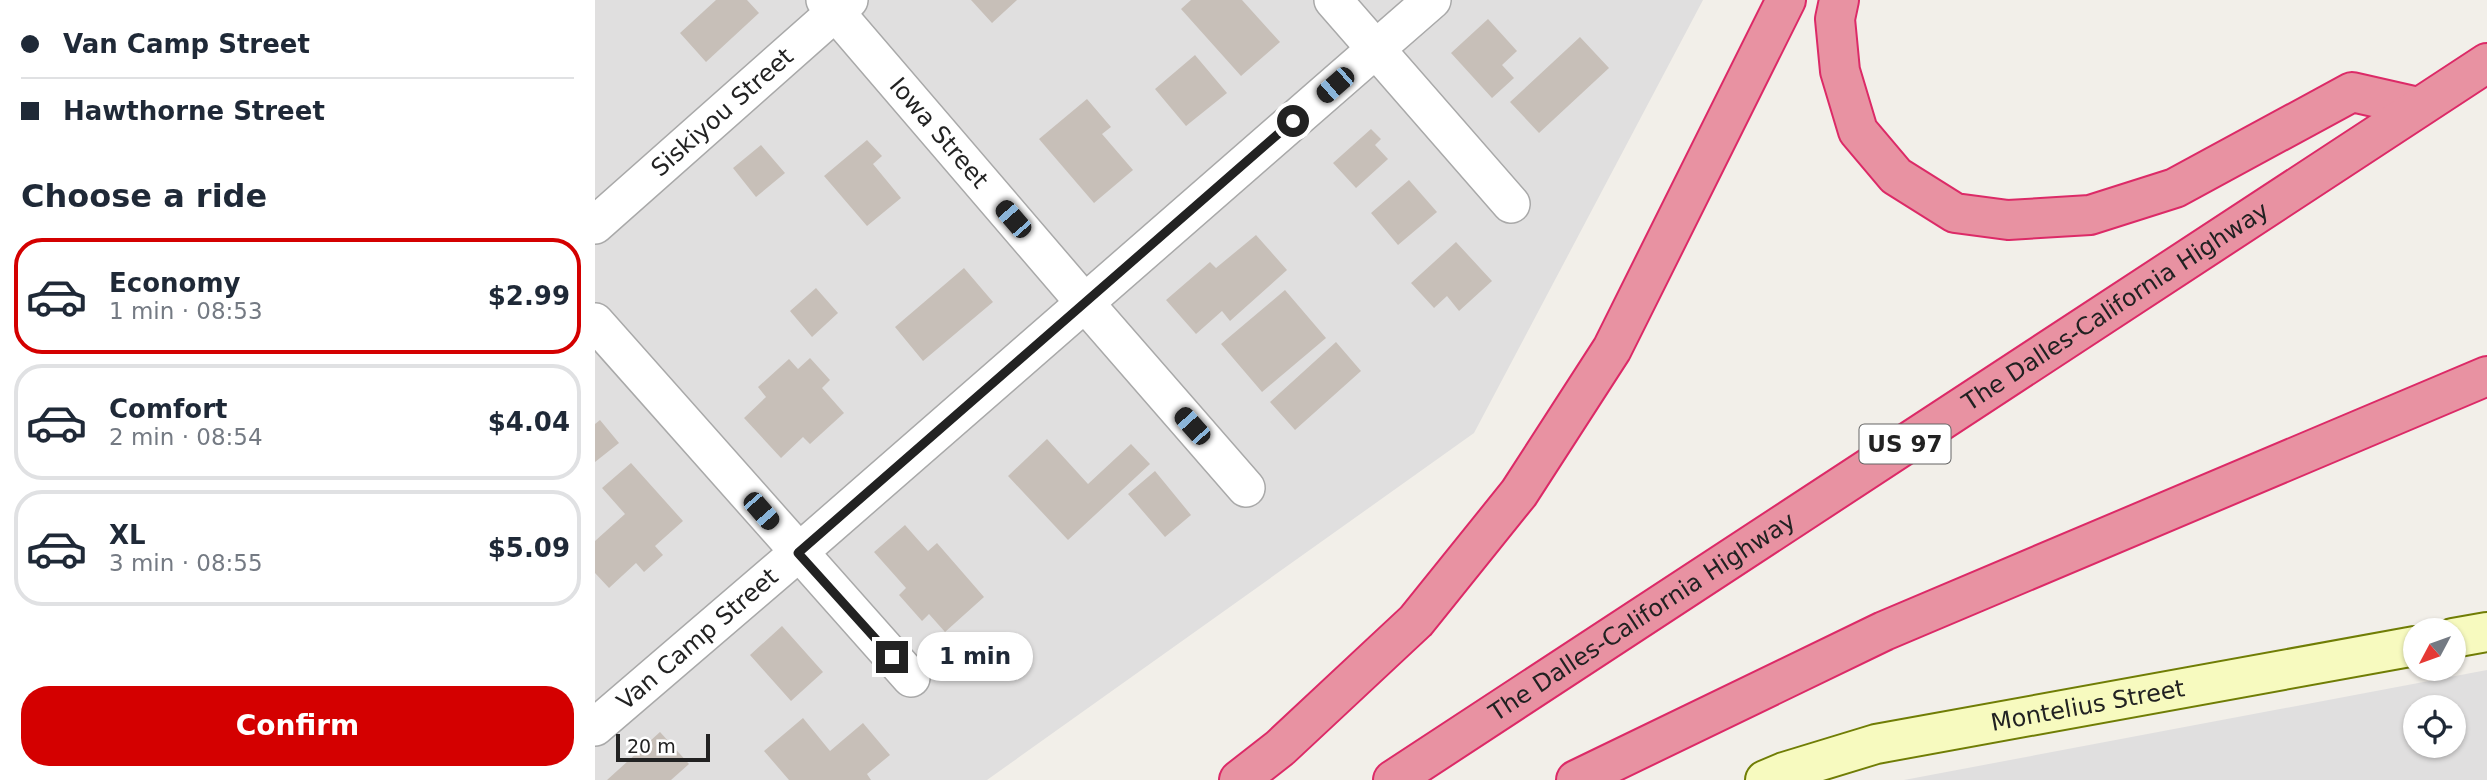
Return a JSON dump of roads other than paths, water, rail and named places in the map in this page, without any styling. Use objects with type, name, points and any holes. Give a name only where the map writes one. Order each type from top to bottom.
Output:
[{"type":"highway","points":[[1239,780],[1280,748],[1416,621],[1519,493],[1612,349],[1786,0]]},
{"type":"highway","points":[[1839,0],[1835,19],[1840,71],[1859,131],[1896,176],[1955,213],[2008,220],[2090,215],[2175,188],[2352,92],[2418,107]]},
{"type":"highway","name":"The Dalles-California Highway","points":[[1393,780],[2487,63]]},
{"type":"highway","points":[[1576,780],[1884,631],[2487,376]]},
{"type":"street","points":[[1333,0],[1511,204]]},
{"type":"street","name":"Van Camp Street","points":[[595,727],[1432,0]]},
{"type":"street","name":"Siskiyou Street","points":[[595,225],[836,4]]},
{"type":"street","name":"Iowa Street","points":[[836,4],[1084,302],[1246,488]]},
{"type":"street","points":[[595,322],[911,678]]},
{"type":"street","points":[[2466,636],[2487,632]]},
{"type":"street","name":"Montelius Street","points":[[1765,780],[1876,744],[2403,648]]}]
